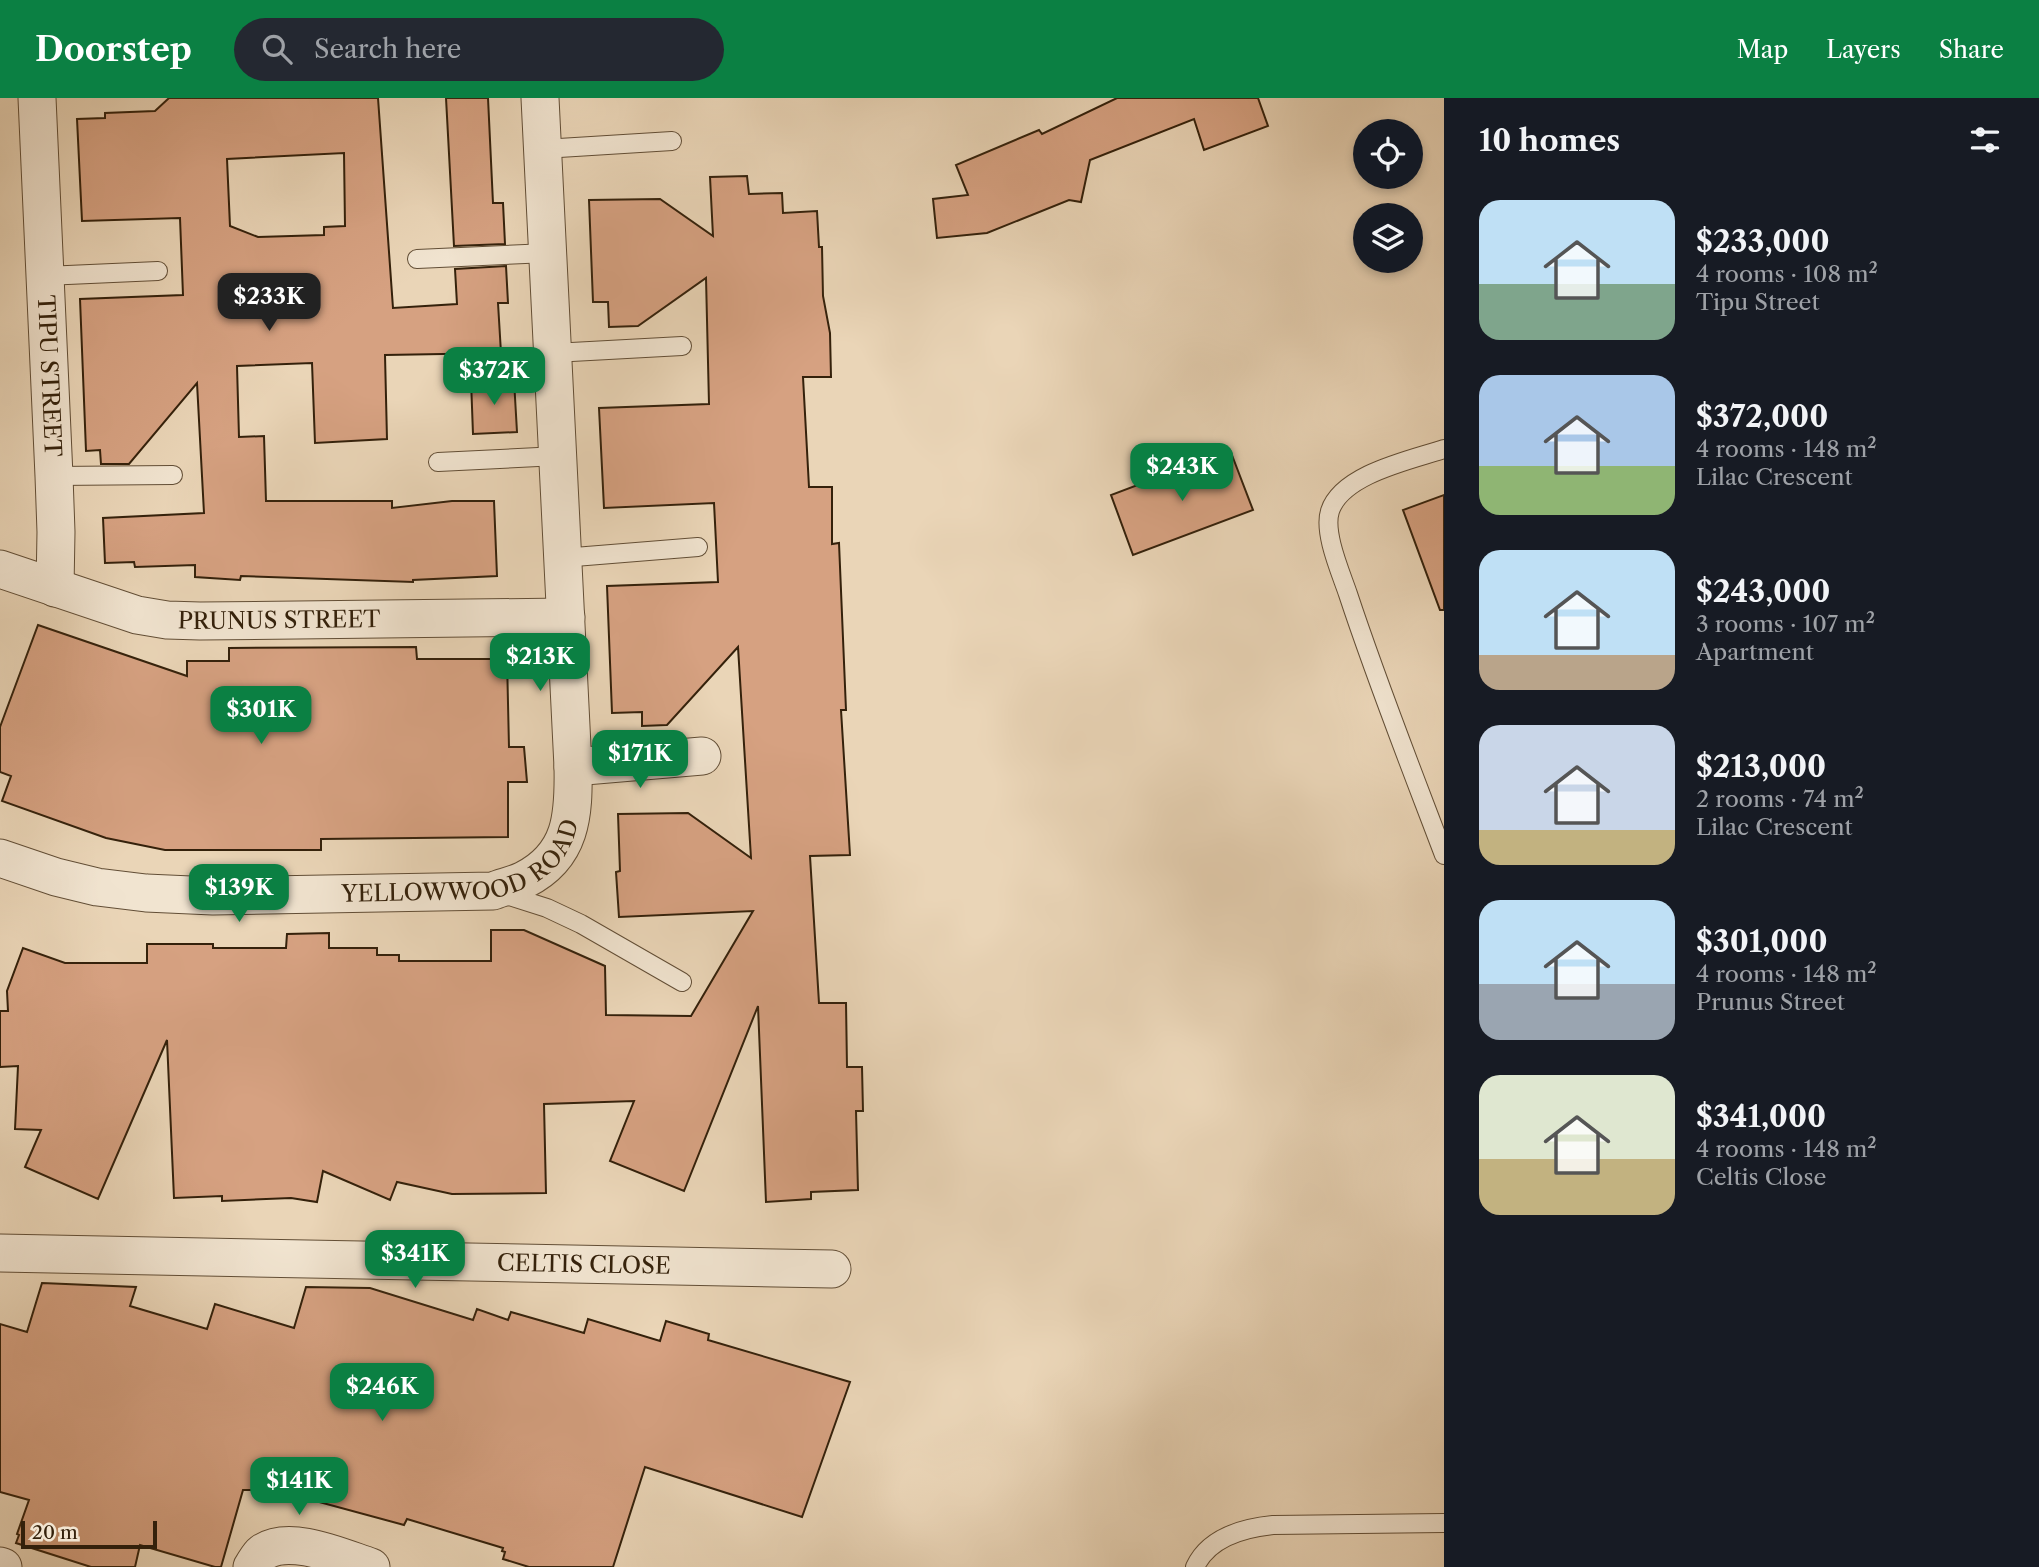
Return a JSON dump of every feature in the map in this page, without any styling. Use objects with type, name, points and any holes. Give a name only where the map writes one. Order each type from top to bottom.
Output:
[{"type":"street","name":"TIPU STREET","points":[[37,98],[54,476],[55,588]]},
{"type":"street","name":"YELLOWWOOD ROAD","points":[[0,858],[56,877],[97,887],[146,893],[213,896],[493,891],[523,881],[545,867],[562,846],[571,824],[573,767],[540,98]]},
{"type":"street","name":"PRUNUS STREET","points":[[0,569],[137,615],[167,620],[566,617]]},
{"type":"street","points":[[573,767],[702,756]]},
{"type":"street","name":"CELTIS CLOSE","points":[[0,1253],[832,1269]]},
{"type":"street","points":[[253,1567],[261,1553],[280,1546],[301,1546],[371,1567]]},
{"type":"lane","points":[[543,149],[672,141]]},
{"type":"lane","points":[[417,259],[548,253]]},
{"type":"lane","name":"TIPU STREET","points":[[44,276],[158,271]]},
{"type":"lane","points":[[553,353],[682,346]]},
{"type":"lane","points":[[1444,449],[1377,472],[1355,483],[1340,495],[1330,511],[1329,526],[1333,548],[1368,654],[1444,855]]},
{"type":"lane","points":[[438,463],[558,456]]},
{"type":"lane","name":"TIPU STREET","points":[[54,476],[173,475]]},
{"type":"lane","points":[[562,558],[698,547]]},
{"type":"lane","points":[[493,891],[547,908],[581,924],[682,982]]},
{"type":"lane","points":[[1195,1567],[1210,1548],[1227,1536],[1247,1528],[1273,1525],[1444,1523]]},
{"type":"building","points":[[169,98],[378,98],[393,308],[457,304],[455,269],[506,266],[508,303],[498,303],[501,353],[385,355],[387,439],[315,443],[312,363],[237,366],[239,437],[264,436],[266,501],[392,501],[392,508],[452,501],[494,501],[497,576],[413,582],[241,576],[240,580],[195,577],[195,565],[135,567],[134,562],[105,563],[103,518],[204,513],[197,383],[129,464],[101,464],[100,450],[86,451],[80,299],[183,295],[180,218],[82,221],[77,119],[105,118],[105,113],[155,111]],"holes":[[[344,153],[345,226],[324,227],[324,235],[258,237],[230,226],[227,159]]]},
{"type":"building","points":[[446,98],[488,98],[493,203],[503,203],[505,244],[454,246]]},
{"type":"building","points":[[1117,98],[1258,98],[1268,126],[1204,150],[1194,119],[1090,160],[1081,202],[1069,200],[987,233],[937,238],[933,199],[968,195],[956,165],[1039,130],[1042,134]]},
{"type":"building","points":[[747,176],[749,194],[782,193],[783,213],[817,211],[819,247],[822,247],[823,296],[830,333],[831,377],[803,377],[809,487],[832,487],[832,544],[839,543],[846,710],[841,710],[850,855],[810,856],[819,1003],[846,1003],[847,1067],[862,1067],[863,1111],[856,1111],[858,1190],[811,1192],[811,1199],[766,1202],[758,1006],[684,1191],[610,1161],[634,1101],[544,1104],[546,1193],[452,1194],[397,1182],[390,1200],[323,1171],[317,1202],[291,1198],[222,1201],[222,1196],[174,1198],[167,1040],[98,1199],[25,1167],[41,1130],[15,1129],[18,1066],[0,1067],[0,1011],[8,1011],[7,991],[23,948],[65,963],[147,963],[147,944],[286,948],[287,934],[329,933],[329,948],[377,948],[377,955],[399,955],[399,961],[491,961],[491,930],[524,930],[605,966],[606,1015],[691,1016],[753,911],[619,917],[616,872],[620,871],[618,814],[688,813],[751,858],[738,647],[667,725],[642,726],[642,712],[612,713],[607,586],[718,582],[714,503],[604,508],[599,408],[709,404],[706,278],[638,326],[609,327],[608,302],[593,302],[589,200],[660,199],[713,236],[710,177]]},
{"type":"building","points":[[471,380],[514,380],[517,432],[473,434]]},
{"type":"building","points":[[1230,450],[1253,510],[1133,555],[1111,495]]},
{"type":"building","points":[[1444,495],[1444,610],[1440,610],[1403,510]]},
{"type":"building","points":[[38,625],[187,676],[187,661],[229,661],[229,648],[416,647],[417,659],[507,659],[509,747],[524,747],[527,782],[508,782],[508,837],[321,839],[321,850],[165,850],[106,838],[2,801],[11,776],[0,772],[0,727]]},
{"type":"building","points":[[42,1283],[136,1287],[130,1306],[207,1329],[215,1304],[294,1328],[306,1287],[370,1288],[473,1320],[477,1309],[508,1320],[511,1312],[584,1333],[588,1319],[660,1341],[666,1321],[709,1334],[708,1340],[850,1382],[802,1517],[645,1467],[613,1567],[529,1567],[503,1559],[503,1548],[407,1519],[404,1525],[275,1490],[243,1490],[221,1567],[140,1545],[135,1567],[91,1567],[16,1543],[29,1500],[0,1492],[0,1324],[27,1332]]}]
